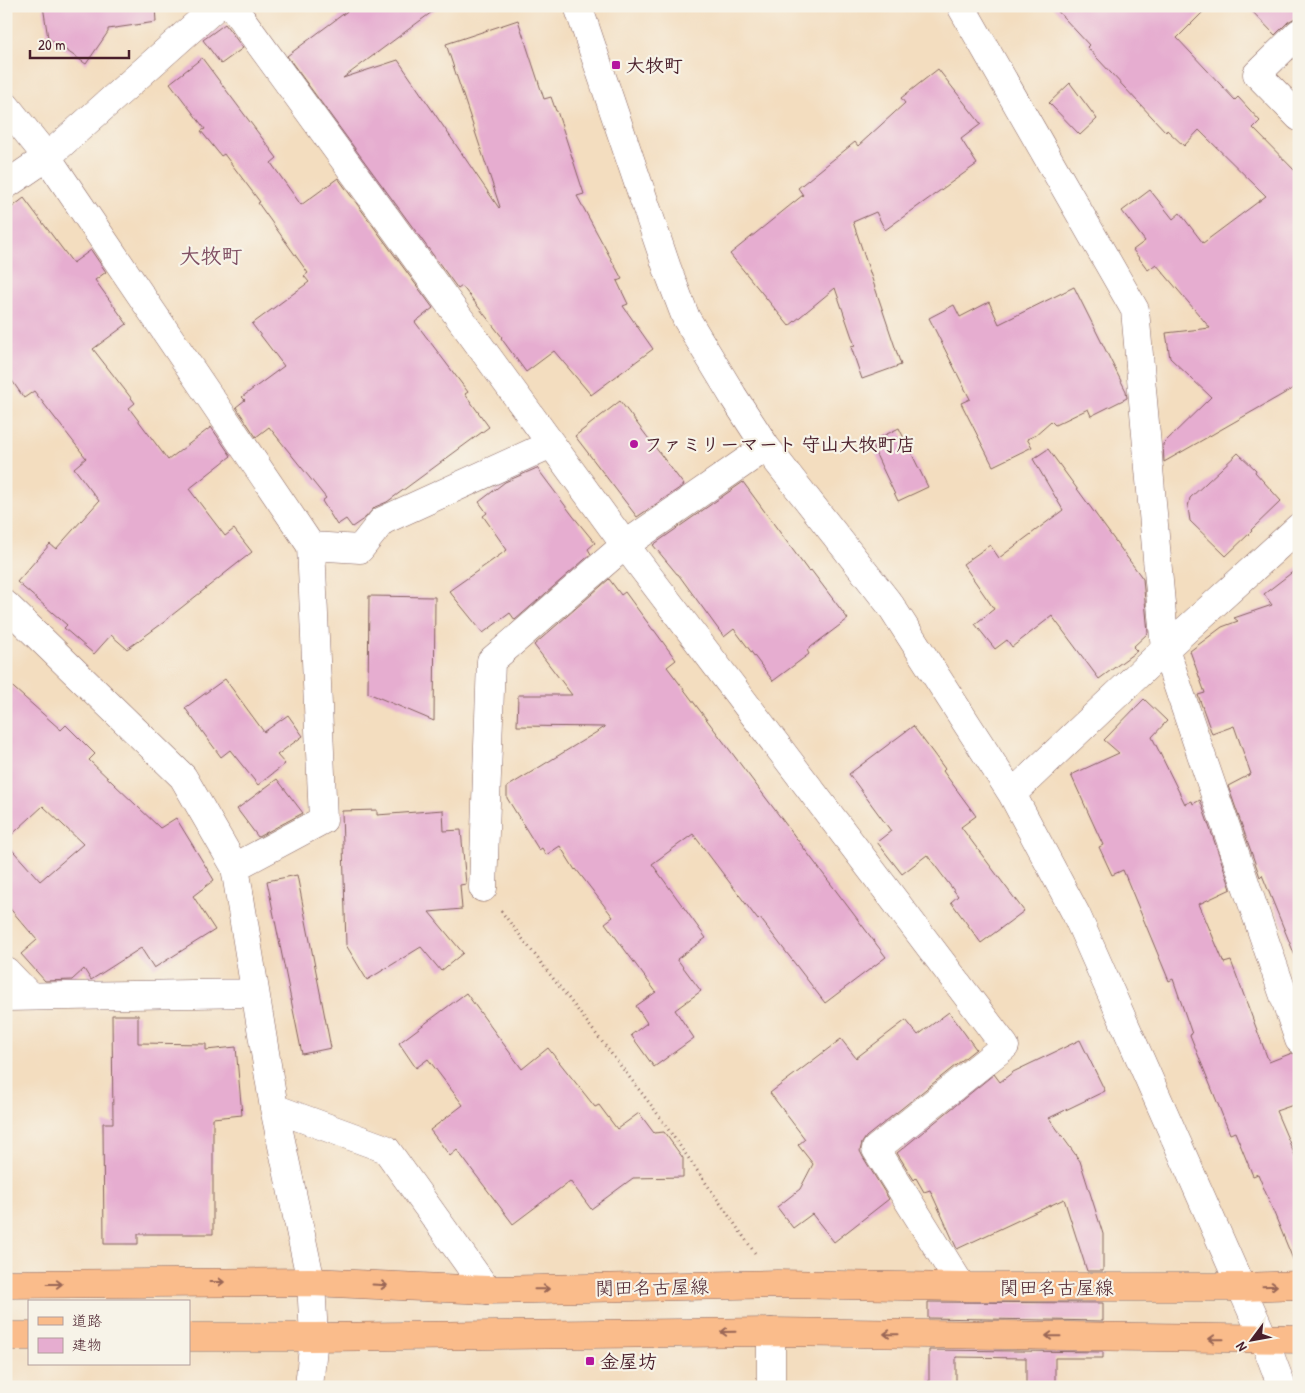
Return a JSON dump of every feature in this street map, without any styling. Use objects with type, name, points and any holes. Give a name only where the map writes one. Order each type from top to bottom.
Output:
[{"type":"main road","name":"関田名古屋線","points":[[6,1284],[311,1282],[487,1290],[777,1284],[962,1287],[1242,1287],[1299,1285]]},
{"type":"main road","points":[[190,1337],[771,1332],[1299,1339]]},
{"type":"main road","points":[[6,1336],[28,1336]]},
{"type":"street","points":[[6,185],[47,157],[217,6]]},
{"type":"street","points":[[232,6],[625,545],[1005,1046],[876,1149],[962,1287]]},
{"type":"street","points":[[578,6],[686,318],[766,447],[891,606],[1012,794],[1076,914],[1242,1287],[1282,1387]]},
{"type":"street","points":[[962,8],[1135,310],[1165,649],[1299,1040]]},
{"type":"street","points":[[1299,34],[1257,74],[1299,117]]},
{"type":"street","points":[[6,106],[47,157],[311,546],[323,820],[235,867]]},
{"type":"street","points":[[311,546],[360,550],[382,521],[551,444]]},
{"type":"street","points":[[483,888],[491,660],[625,545],[766,447]]},
{"type":"street","points":[[1012,794],[1165,649],[1298,530]]},
{"type":"street","points":[[6,605],[183,777],[235,867],[274,1108],[311,1282],[314,1337],[309,1387]]},
{"type":"street","points":[[6,971],[18,996],[255,992]]},
{"type":"street","points":[[274,1108],[386,1149],[487,1290]]},
{"type":"street","points":[[771,1332],[771,1387]]},
{"type":"path","points":[[483,888],[654,1109],[777,1284]]},
{"type":"building","points":[[43,6],[155,6],[156,22],[108,29],[108,32],[86,64],[48,38]]},
{"type":"building","points":[[354,6],[440,6],[343,78],[398,60],[499,208],[446,44],[518,20],[544,99],[551,97],[557,111],[584,194],[577,196],[622,279],[617,281],[628,304],[623,306],[653,349],[591,395],[554,351],[526,372],[502,337],[462,286],[458,289],[287,56]]},
{"type":"building","points":[[1053,6],[1209,6],[1177,38],[1235,100],[1238,97],[1260,121],[1253,128],[1299,175],[1299,385],[1164,462],[1163,444],[1211,397],[1170,358],[1166,333],[1210,328],[1156,264],[1148,270],[1133,250],[1145,241],[1122,211],[1150,190],[1173,219],[1180,213],[1203,243],[1266,196],[1199,130],[1184,146],[1167,130],[1166,132],[1087,47],[1089,45]]},
{"type":"building","points":[[1247,6],[1299,6],[1299,18],[1288,22],[1275,35]]},
{"type":"building","points":[[225,24],[243,48],[221,64],[203,40]]},
{"type":"building","points":[[202,58],[277,158],[271,163],[301,205],[338,178],[433,308],[415,322],[468,392],[465,394],[489,427],[387,502],[375,507],[365,518],[352,527],[346,519],[337,525],[322,501],[326,498],[269,427],[256,437],[236,407],[245,400],[242,397],[284,366],[252,324],[309,282],[304,276],[308,273],[258,203],[260,202],[224,154],[221,156],[201,131],[205,129],[170,83]]},
{"type":"building","points":[[938,69],[981,124],[961,139],[977,164],[885,230],[876,212],[853,222],[901,365],[862,379],[851,347],[855,346],[835,288],[789,326],[730,254],[803,195],[798,188],[855,142],[858,146],[905,103],[901,98]]},
{"type":"building","points":[[1070,83],[1097,119],[1080,135],[1049,103]]},
{"type":"building","points":[[24,198],[73,263],[91,250],[106,272],[95,280],[127,324],[93,349],[135,403],[129,408],[168,460],[211,427],[231,456],[189,489],[225,536],[234,529],[252,552],[167,620],[127,649],[111,635],[94,654],[64,628],[67,625],[17,582],[50,544],[56,549],[99,501],[74,468],[86,458],[34,391],[24,398],[6,372],[6,212]]},
{"type":"building","points":[[1074,287],[1126,391],[1127,398],[1091,416],[1088,409],[1055,425],[1051,421],[1034,436],[1027,439],[1032,447],[993,466],[961,403],[970,399],[929,318],[954,305],[960,317],[989,302],[999,324]]},
{"type":"building","points":[[620,401],[684,485],[637,517],[575,436]]},
{"type":"building","points":[[899,428],[928,487],[898,501],[872,446],[879,443],[877,439]]},
{"type":"building","points":[[1048,449],[1143,579],[1148,633],[1133,647],[1137,651],[1099,679],[1052,616],[1012,647],[1007,640],[995,649],[975,624],[994,609],[963,564],[990,545],[999,558],[1063,510],[1033,459]]},
{"type":"building","points":[[1238,453],[1256,470],[1255,472],[1281,501],[1226,556],[1190,521],[1188,507],[1190,498]]},
{"type":"building","points":[[537,468],[595,543],[588,549],[591,554],[515,620],[510,613],[483,633],[449,591],[507,550],[483,516],[487,513],[479,502],[505,482]]},
{"type":"building","points":[[743,482],[809,572],[811,570],[848,619],[807,650],[809,654],[773,681],[734,629],[724,637],[678,574],[653,545]]},
{"type":"building","points":[[1299,567],[1298,963],[1262,875],[1260,877],[1228,786],[1251,774],[1234,726],[1212,734],[1198,695],[1205,693],[1190,651],[1222,627],[1238,621],[1234,618],[1272,605],[1264,594]]},
{"type":"building","points":[[609,579],[621,595],[625,592],[676,660],[667,667],[886,957],[825,1003],[760,918],[758,920],[693,834],[652,864],[706,938],[677,959],[701,991],[675,1010],[694,1038],[654,1067],[631,1035],[647,1023],[636,1006],[656,992],[605,923],[613,917],[575,870],[560,846],[546,855],[542,848],[539,850],[507,798],[507,787],[605,727],[517,726],[518,695],[572,695],[534,645]]},
{"type":"building","points":[[369,596],[435,597],[434,721],[368,693]]},
{"type":"building","points":[[225,679],[264,732],[288,715],[303,736],[277,755],[285,764],[258,785],[230,750],[221,757],[185,708]]},
{"type":"building","points":[[6,681],[61,730],[66,725],[95,754],[89,760],[160,828],[176,818],[214,880],[193,896],[215,930],[154,968],[141,948],[91,980],[84,969],[72,980],[45,981],[21,954],[37,940],[6,904],[6,843],[40,881],[83,844],[43,806],[6,840]]},
{"type":"building","points":[[1144,699],[1167,721],[1152,737],[1185,804],[1192,801],[1193,804],[1200,800],[1231,889],[1199,904],[1224,963],[1231,961],[1269,1062],[1292,1053],[1299,1055],[1299,1103],[1276,1111],[1299,1165],[1299,1269],[1297,1269],[1258,1174],[1253,1176],[1235,1132],[1230,1134],[1190,1035],[1192,1034],[1173,979],[1169,981],[1123,870],[1112,875],[1099,847],[1103,845],[1071,775],[1119,753],[1104,740]]},
{"type":"building","points":[[913,726],[945,769],[943,771],[976,816],[961,827],[1024,911],[981,943],[951,902],[958,896],[927,855],[902,874],[877,842],[891,831],[849,774]]},
{"type":"building","points":[[277,779],[303,813],[258,837],[237,809]]},
{"type":"building","points":[[377,810],[377,815],[443,810],[444,831],[461,830],[466,884],[460,885],[462,909],[429,912],[463,953],[441,971],[421,947],[367,980],[346,945],[342,811]]},
{"type":"building","points":[[297,875],[331,1048],[302,1054],[267,881]]},
{"type":"building","points":[[466,993],[522,1069],[548,1048],[595,1107],[599,1105],[617,1129],[639,1113],[654,1133],[664,1132],[683,1158],[683,1177],[633,1178],[591,1209],[570,1181],[513,1224],[457,1150],[450,1156],[430,1130],[463,1105],[428,1059],[416,1068],[399,1043]]},
{"type":"building","points":[[949,1012],[976,1049],[866,1137],[862,1143],[860,1151],[889,1199],[834,1242],[812,1214],[793,1228],[777,1207],[800,1189],[813,1164],[798,1145],[805,1139],[770,1093],[841,1039],[856,1058],[906,1020],[918,1035]]},
{"type":"building","points":[[112,1015],[138,1015],[138,1043],[206,1044],[206,1050],[236,1047],[242,1115],[213,1118],[213,1234],[138,1234],[138,1244],[104,1244],[103,1123],[113,1123]]},
{"type":"building","points":[[1080,1040],[1105,1091],[1049,1118],[1080,1161],[1103,1234],[1103,1271],[1087,1271],[1064,1199],[957,1249],[930,1190],[924,1192],[897,1153],[994,1074],[1000,1082],[1013,1072]]},
{"type":"building","points":[[928,1302],[1103,1303],[1103,1321],[928,1318]]},
{"type":"building","points":[[929,1350],[1103,1352],[1103,1358],[1055,1358],[1055,1387],[1026,1387],[1026,1358],[956,1357],[956,1387],[929,1387]]},
{"type":"place","name":"大牧町","points":[[616,65]]},
{"type":"place","name":"ファミリーマート 守山大牧町店","points":[[634,444]]},
{"type":"place","name":"金屋坊","points":[[590,1361]]},
{"type":"district","name":"大牧町","points":[[211,255]]}]
